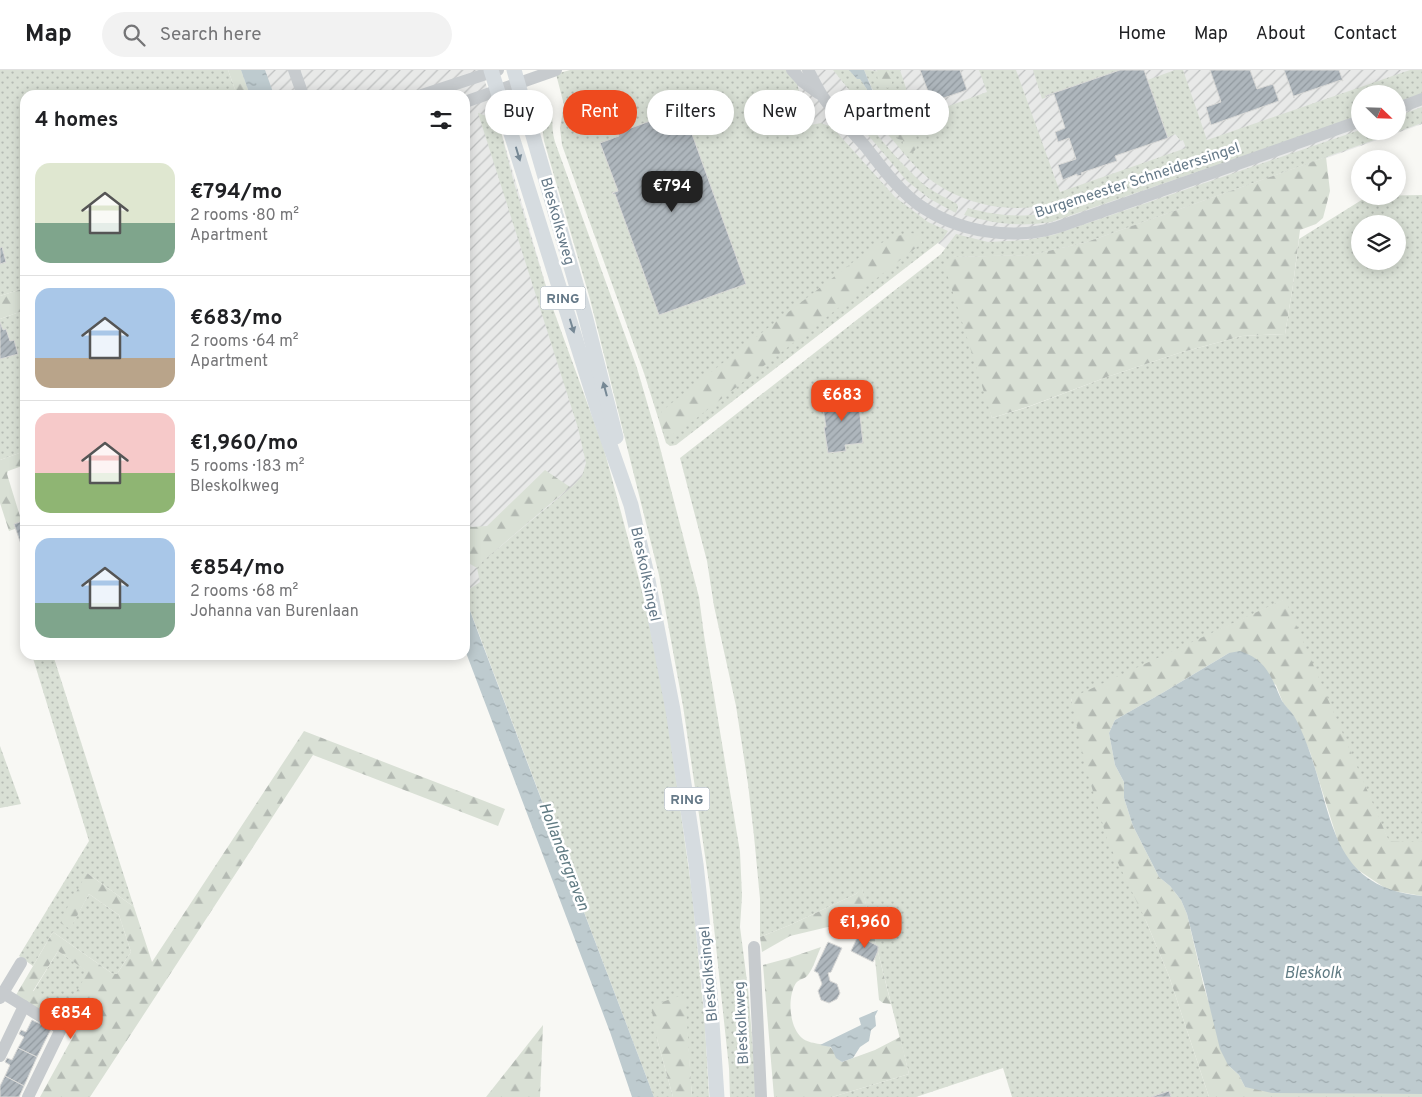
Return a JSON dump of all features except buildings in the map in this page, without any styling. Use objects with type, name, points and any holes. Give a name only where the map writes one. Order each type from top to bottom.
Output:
[{"type":"main road","name":"Bleskolksingel","points":[[493,71],[498,90]]},
{"type":"main road","name":"Bleskolksweg","points":[[516,77],[585,315],[610,409],[630,505]]},
{"type":"main road","name":"Bleskolksingel","points":[[512,135],[630,505],[656,619],[685,787],[705,938],[717,1097]]},
{"type":"street","points":[[294,70],[301,90]]},
{"type":"street","points":[[499,90],[516,77],[556,70]]},
{"type":"street","name":"Burgemeester Schneiderssingel","points":[[792,70],[803,82],[823,97]]},
{"type":"street","name":"Burgemeester Schneiderssingel","points":[[808,70],[823,97],[892,178],[920,205],[957,223],[987,232],[1014,235],[1058,227],[1351,124]]},
{"type":"street","points":[[437,90],[493,71]]},
{"type":"street","points":[[470,100],[485,95]]},
{"type":"street","points":[[1406,105],[1422,100]]},
{"type":"street","name":"Bleskolkweg","points":[[754,946],[761,1097]]},
{"type":"street","points":[[22,963],[2,996],[24,1006],[61,1029],[28,1097]]},
{"type":"street","points":[[0,1056],[24,1006]]},
{"type":"shaded area","points":[[238,70],[481,70],[488,90],[485,90],[485,135],[502,135],[611,508],[470,593],[470,90],[245,90]]},
{"type":"shaded area","points":[[729,70],[1422,70],[1422,124],[1406,130],[1406,85],[1351,85],[1351,140],[1377,140],[988,279],[835,169],[799,135],[815,135],[815,90],[750,90]]},
{"type":"green space","points":[[0,70],[228,70],[235,90],[20,90],[20,290],[0,296]]},
{"type":"green space","points":[[228,70],[241,70],[248,90],[235,90]]},
{"type":"green space","points":[[570,70],[788,70],[799,90],[744,90],[744,135],[815,135],[815,124],[825,124],[825,135],[839,135],[895,197],[928,222],[948,231],[943,239],[676,445],[670,446],[666,443],[644,373],[562,145],[560,128],[563,111],[563,135],[637,135],[637,90],[563,90],[563,101],[556,74]]},
{"type":"green space","points":[[833,70],[849,70],[857,79],[860,78],[867,90],[850,90]]},
{"type":"green space","points":[[864,70],[888,73],[890,70],[900,70],[907,90],[873,90]]},
{"type":"green space","points":[[876,70],[890,70],[888,73],[893,79],[891,86],[888,88],[881,84]]},
{"type":"green space","points":[[979,70],[1016,70],[1060,192],[1186,148],[1183,140],[1181,141],[1175,134],[1166,138],[1145,81],[1175,70],[1183,70],[1207,140],[1351,90],[1351,119],[1051,222],[1039,224],[986,221],[964,215],[968,208],[1016,216],[1041,214],[1065,208],[1063,201],[1047,205],[1014,208],[981,204],[965,199],[935,183],[889,135],[949,135],[949,106],[987,92]]},
{"type":"green space","points":[[1033,70],[1120,70],[1042,99]]},
{"type":"green space","points":[[1410,70],[1422,70],[1422,94],[1406,99],[1406,85],[1366,85]]},
{"type":"green space","points":[[1422,107],[1422,123],[1406,129],[1406,113]]},
{"type":"green space","points":[[478,113],[485,115],[485,135],[502,135],[514,183],[552,306],[604,449],[644,598],[666,707],[692,892],[705,1025],[709,1097],[692,1097],[684,994],[657,1039],[673,1097],[654,1097],[470,610],[470,589],[480,582],[477,568],[574,485],[582,476],[586,463],[578,428]]},
{"type":"green space","points":[[553,128],[555,142],[637,368],[699,597],[740,852],[742,896],[740,927],[748,989],[757,1097],[730,1097],[729,1068],[710,890],[683,706],[659,575],[590,299],[543,135],[553,135]]},
{"type":"green space","points":[[1351,133],[1351,140],[1374,140],[1087,242],[1031,255],[952,257],[992,418],[1179,353],[1242,336],[1285,334],[1299,239],[1354,205],[1406,205],[1406,195],[1422,195],[1422,842],[1389,842],[1284,600],[1071,699],[1146,921],[1169,976],[1209,1097],[1012,1097],[1003,1068],[916,1097],[832,1097],[909,1074],[862,889],[856,894],[760,937],[760,899],[754,836],[736,706],[714,606],[707,561],[680,458],[941,254],[956,234],[988,242],[1028,240],[1053,235]]},
{"type":"green space","points":[[868,135],[877,135],[927,187],[957,204],[956,213],[930,199],[907,181]]},
{"type":"green space","points":[[897,135],[913,135],[917,139],[916,149],[910,153],[907,152],[904,150],[903,140],[898,139]]},
{"type":"green space","points":[[1326,157],[1330,191],[1323,218],[1316,224],[1300,230],[1285,334],[1242,336],[1179,353],[992,418],[944,264],[947,260],[952,257],[1031,255],[1087,242]]},
{"type":"green space","points":[[910,233],[918,234],[922,238],[922,243],[689,424],[670,436],[664,433],[659,417],[662,411],[684,393],[870,249],[893,237]]},
{"type":"green space","points":[[20,290],[20,312],[0,319],[0,296]]},
{"type":"green space","points":[[20,312],[20,453],[0,460],[0,319]]},
{"type":"green space","points":[[20,453],[20,467],[8,471],[7,474],[20,516],[20,527],[9,531],[0,503],[0,460]]},
{"type":"green space","points":[[545,470],[570,487],[477,568],[470,564],[470,526],[487,526]]},
{"type":"green space","points":[[1285,599],[1389,841],[1422,842],[1422,896],[1388,890],[1355,868],[1340,848],[1310,752],[1293,715],[1283,703],[1276,685],[1229,653],[1115,720],[1109,733],[1115,765],[1124,782],[1124,798],[1133,826],[1159,877],[1170,886],[1181,900],[1187,914],[1204,987],[1228,1065],[1239,1075],[1245,1087],[1333,1093],[1422,1094],[1422,1097],[1209,1097],[1169,976],[1146,921],[1108,842],[1084,761],[1071,698]]},
{"type":"green space","points":[[34,660],[55,660],[134,907],[87,873],[70,928],[89,894],[119,915],[131,952],[117,974],[113,974],[53,932],[33,966],[19,956],[89,841]]},
{"type":"green space","points":[[304,731],[505,809],[498,826],[313,755],[90,1097],[40,1097],[75,1033],[88,1014],[79,1007],[65,1026],[16,995],[53,932],[113,974],[117,974],[131,952],[119,915],[89,894],[70,929],[59,922],[87,873],[134,907],[152,962]],"holes":[[[58,951],[88,972],[64,1012],[33,991]]]},
{"type":"green space","points":[[0,746],[21,804],[0,808]]},
{"type":"green space","points":[[862,888],[891,1004],[883,1003],[879,1000],[875,958],[870,942],[853,921],[790,936],[762,952],[760,937],[856,894]]},
{"type":"green space","points":[[821,947],[810,972],[796,983],[791,996],[792,1019],[798,1033],[805,1040],[830,1047],[842,1062],[875,1050],[900,1037],[909,1074],[832,1097],[774,1097],[763,965]]},
{"type":"green space","points":[[58,951],[89,972],[64,1012],[33,992]]},
{"type":"green space","points":[[685,994],[692,1097],[673,1097],[657,1039],[651,1006]]},
{"type":"green space","points":[[543,1025],[540,1097],[486,1097]]},
{"type":"water","points":[[241,70],[265,70],[272,90],[248,90]]},
{"type":"water","points":[[849,70],[864,70],[872,90],[868,90],[860,79],[857,79]]},
{"type":"water","points":[[470,610],[654,1097],[632,1097],[610,1032],[469,660]]},
{"type":"water","name":"Bleskolk","points":[[1240,651],[1256,659],[1267,670],[1282,701],[1296,720],[1309,750],[1332,824],[1341,846],[1353,864],[1369,879],[1392,890],[1422,896],[1422,1094],[1272,1093],[1245,1087],[1239,1075],[1228,1065],[1220,1049],[1187,914],[1181,900],[1170,886],[1159,877],[1133,826],[1124,798],[1124,782],[1115,765],[1109,733],[1115,720],[1229,653]]},
{"type":"water","points":[[878,1010],[875,1016],[876,1026],[871,1030],[869,1041],[860,1047],[853,1058],[842,1062],[836,1058],[831,1047],[820,1045],[861,1025],[859,1018]]},
{"type":"water label","name":"Hollandergraven","points":[[565,856]]}]
